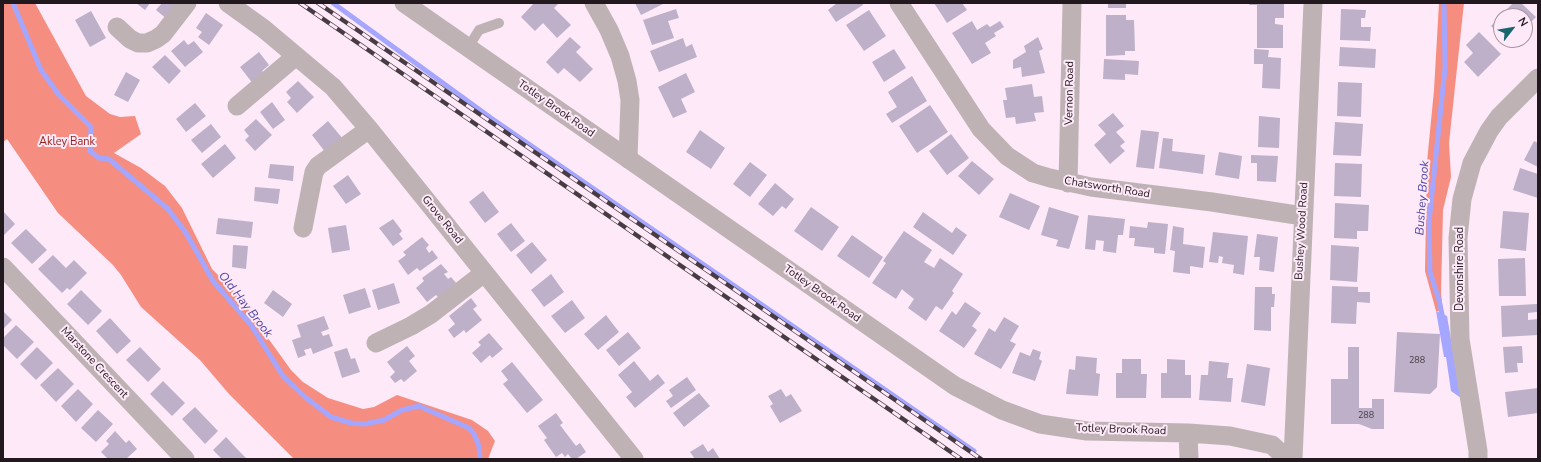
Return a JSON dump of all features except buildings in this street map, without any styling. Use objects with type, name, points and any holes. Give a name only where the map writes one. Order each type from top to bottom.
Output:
[{"type":"street","points":[[117,27],[130,39],[138,43],[147,43],[163,34],[187,3]]},
{"type":"street","name":"Grove Road","points":[[228,3],[264,29],[333,87],[369,129],[634,459]]},
{"type":"street","name":"Totley Brook Road","points":[[404,3],[955,386],[1002,410],[1040,424],[1086,431],[1188,433],[1230,436],[1272,445],[1287,459]]},
{"type":"street","points":[[594,3],[609,30],[620,56],[627,81],[630,100],[628,159]]},
{"type":"street","name":"Chatsworth Road","points":[[899,3],[982,129],[1007,156],[1033,173],[1091,188],[1212,202],[1303,216]]},
{"type":"street","name":"Vernon Road","points":[[1068,183],[1072,3]]},
{"type":"street","name":"Bushey Wood Road","points":[[1293,459],[1313,3]]},
{"type":"street","points":[[237,106],[296,56]]},
{"type":"street","name":"Devonshire Road","points":[[1478,459],[1460,339],[1458,238],[1462,199],[1472,164],[1489,131],[1500,117],[1538,78]]},
{"type":"street","points":[[303,228],[314,172],[318,166],[369,129]]},
{"type":"street","name":"Marstone Crescent","points":[[3,267],[184,459]]},
{"type":"street","points":[[376,343],[411,326],[431,314],[484,273]]},
{"type":"street","points":[[1188,433],[1189,459]]},
{"type":"lane","points":[[468,48],[479,30],[499,23]]},
{"type":"green space","name":"Akley Bank","points":[[3,3],[35,3],[86,96],[110,114],[120,117],[135,116],[141,134],[114,153],[141,168],[165,186],[182,208],[212,269],[241,298],[291,370],[303,382],[328,398],[363,409],[374,407],[397,395],[472,420],[488,431],[495,441],[488,459],[294,459],[229,394],[200,360],[141,307],[113,265],[58,213],[7,139],[3,142]]},
{"type":"green space","points":[[1439,3],[1464,3],[1449,143],[1451,177],[1443,210],[1441,293],[1443,312],[1436,311],[1425,271],[1427,162],[1434,90]]},
{"type":"water","points":[[1436,311],[1447,316],[1461,398],[1451,391],[1446,357],[1444,357]]},
{"type":"waterway","name":"Old Hay Brook","points":[[13,3],[41,70],[59,95],[91,127],[90,151],[99,158],[109,159],[168,209],[186,233],[213,281],[251,325],[283,376],[305,397],[331,417],[351,423],[364,424],[384,420],[402,410],[419,406],[469,428],[474,434],[479,446],[480,459]]},
{"type":"waterway","points":[[333,3],[491,118],[974,451]]},
{"type":"waterway","name":"Bushey Brook","points":[[1443,319],[1439,300],[1430,272],[1429,222],[1445,68],[1444,3]]},
{"type":"railway","points":[[300,3],[961,459]]},
{"type":"railway","points":[[318,3],[981,459]]}]
